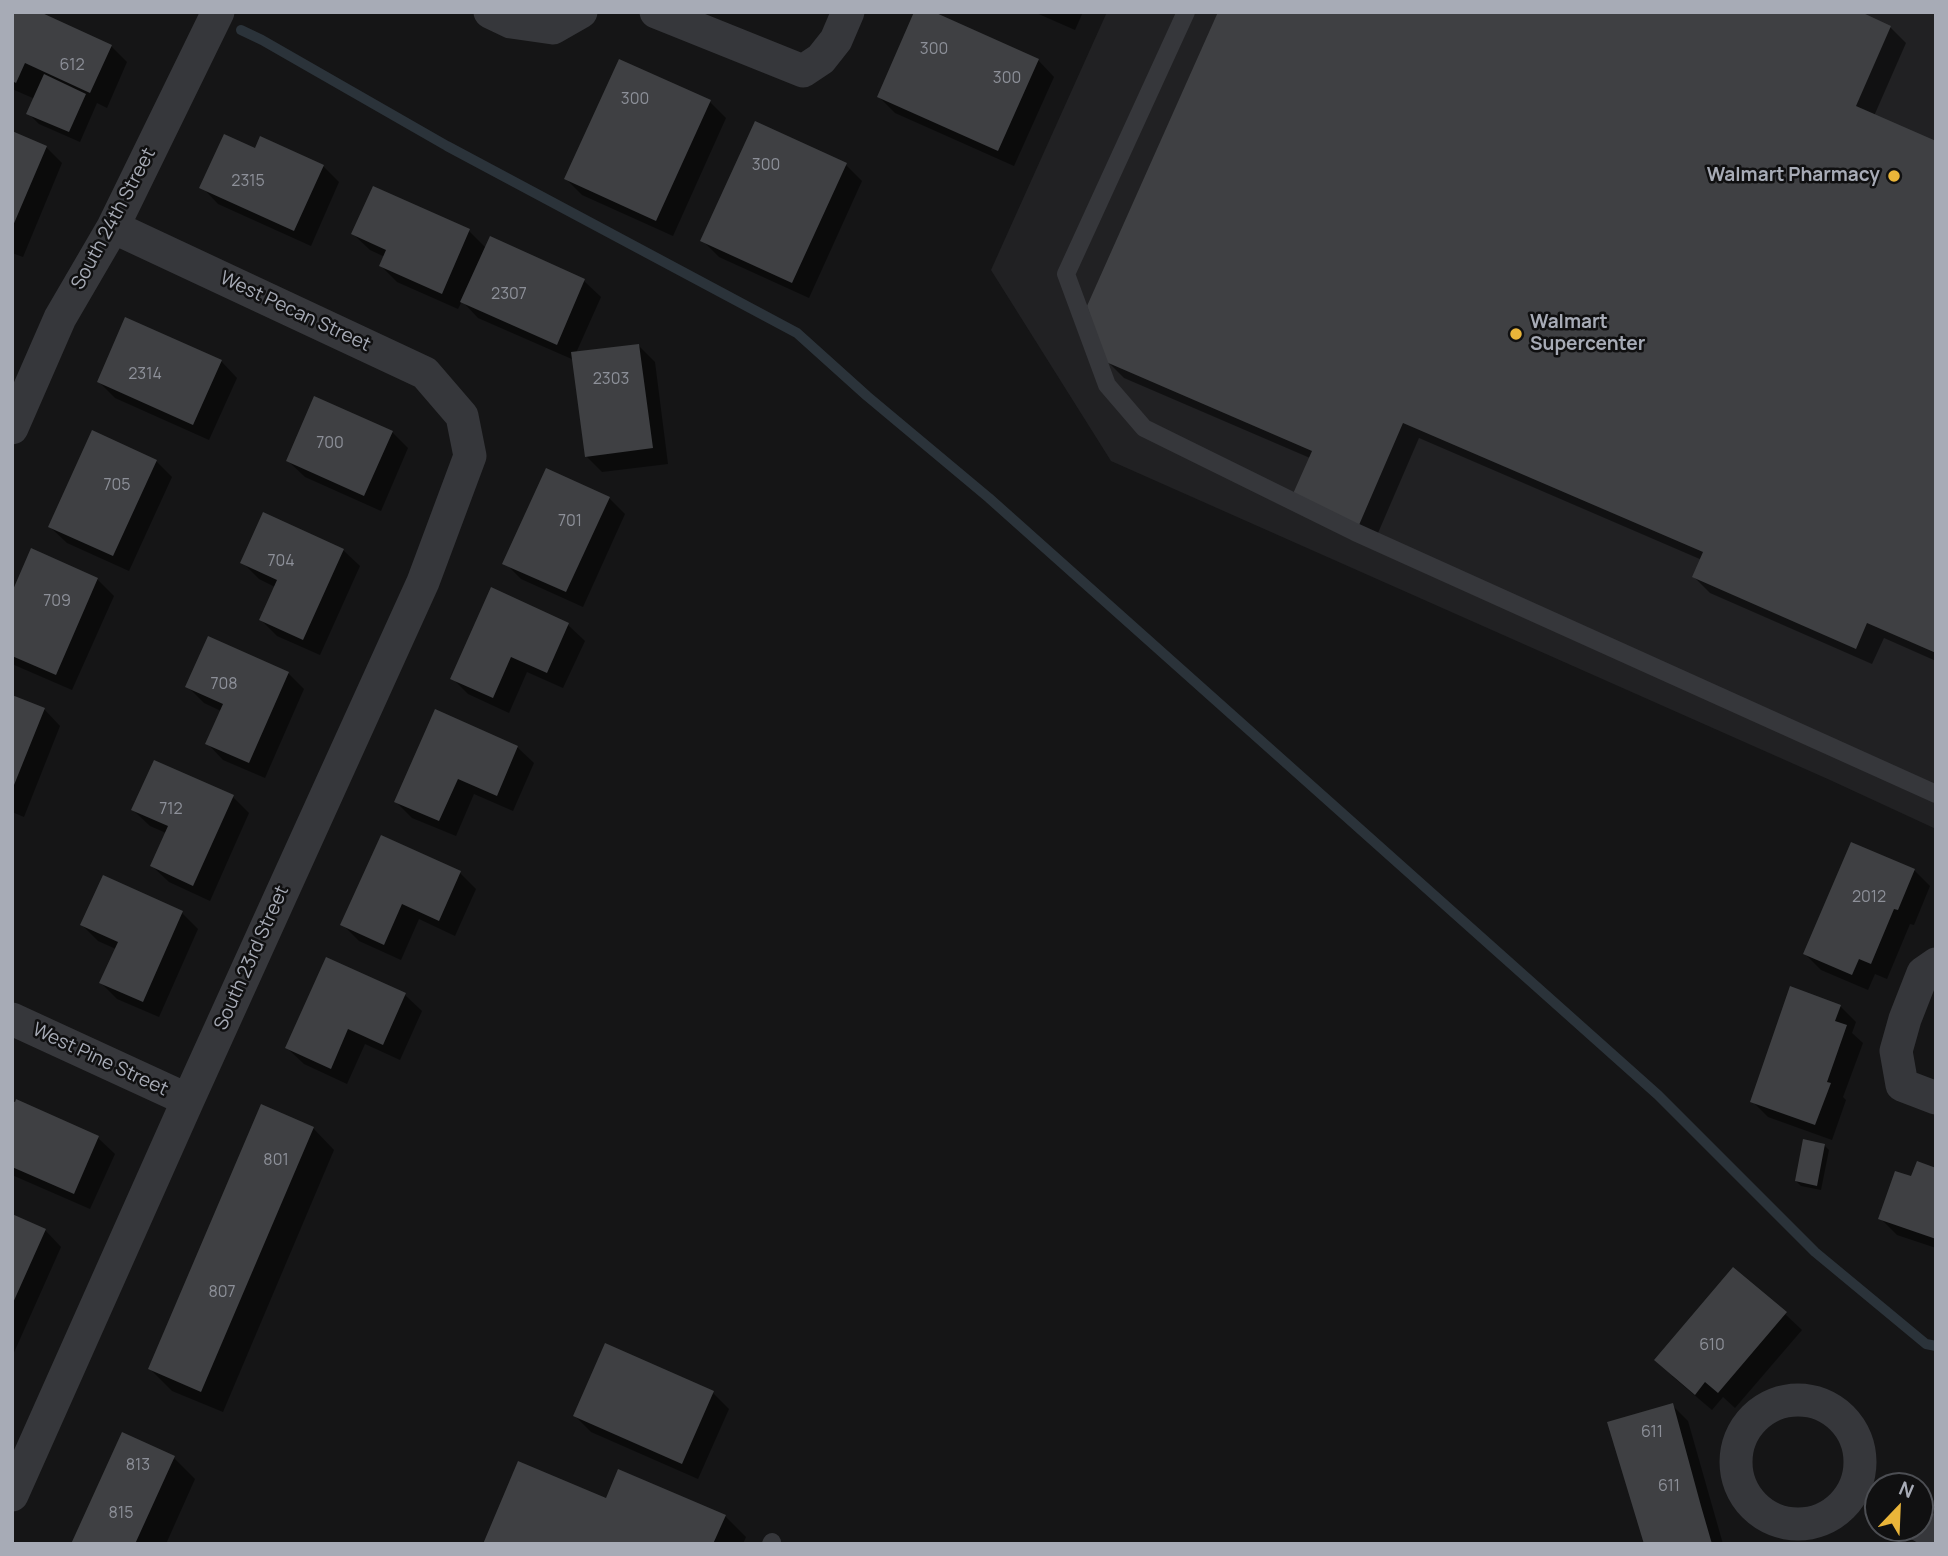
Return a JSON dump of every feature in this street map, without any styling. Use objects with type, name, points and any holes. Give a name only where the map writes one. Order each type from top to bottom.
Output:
[{"type":"street","name":"South 24th Street","points":[[12,428],[60,318],[113,227],[218,12]]},
{"type":"street","points":[[490,12],[511,22],[553,28],[581,12]]},
{"type":"street","points":[[656,12],[803,71],[821,59],[836,40],[848,12]]},
{"type":"street","name":"West Pecan Street","points":[[113,227],[425,373],[462,416]]},
{"type":"street","name":"South 23rd Street","points":[[12,1495],[423,582],[470,456],[462,416]]},
{"type":"street","points":[[1936,964],[1923,973],[1905,1018],[1896,1051],[1902,1085],[1936,1098]]},
{"type":"street","name":"West Pine Street","points":[[12,1019],[188,1100]]},
{"type":"lane","points":[[1186,12],[1066,274],[1107,385],[1144,428],[1355,532],[1936,794]]},
{"type":"shaded area","name":"Walmart Supercenter","points":[[1107,12],[1936,12],[1936,829],[1111,461],[991,270]]},
{"type":"building","points":[[12,12],[40,12],[112,45],[90,93],[25,63],[16,83],[12,81]]},
{"type":"building","points":[[914,12],[934,12],[1039,59],[998,151],[877,97]]},
{"type":"building","name":"Walmart Supercenter","points":[[1218,12],[1861,12],[1891,26],[1856,106],[1936,141],[1936,653],[1867,623],[1856,649],[1692,577],[1703,552],[1403,423],[1359,525],[1292,496],[1312,451],[1106,362],[1087,306]]},
{"type":"building","points":[[619,59],[711,100],[656,221],[564,179]]},
{"type":"building","points":[[44,74],[86,94],[69,132],[26,114]]},
{"type":"building","points":[[755,121],[847,163],[792,283],[700,241]]},
{"type":"building","points":[[12,131],[47,146],[12,228]]},
{"type":"building","points":[[224,134],[255,148],[260,136],[324,165],[294,231],[199,188]]},
{"type":"building","points":[[373,186],[470,229],[442,294],[379,266],[386,250],[351,234]]},
{"type":"building","points":[[490,236],[585,279],[557,345],[460,302]]},
{"type":"building","points":[[125,317],[222,360],[193,425],[97,382]]},
{"type":"building","points":[[639,344],[653,448],[585,457],[571,352]]},
{"type":"building","points":[[314,396],[393,431],[364,496],[286,461]]},
{"type":"building","points":[[92,430],[157,460],[113,556],[48,527]]},
{"type":"building","points":[[546,468],[610,497],[566,592],[502,564]]},
{"type":"building","points":[[263,512],[344,549],[303,640],[259,620],[277,580],[240,563]]},
{"type":"building","points":[[31,548],[98,578],[56,675],[12,656],[12,592]]},
{"type":"building","points":[[491,587],[569,623],[547,673],[511,657],[493,698],[450,679]]},
{"type":"building","points":[[208,636],[289,672],[249,763],[205,744],[223,704],[185,687]]},
{"type":"building","points":[[12,695],[45,708],[12,790]]},
{"type":"building","points":[[435,709],[518,746],[497,796],[458,779],[439,821],[394,802]]},
{"type":"building","points":[[154,760],[234,795],[193,886],[150,866],[168,826],[131,810]]},
{"type":"building","points":[[381,835],[461,871],[439,921],[402,904],[384,945],[340,925]]},
{"type":"building","points":[[1851,842],[1915,869],[1898,910],[1894,909],[1871,964],[1859,959],[1852,975],[1803,954]]},
{"type":"building","points":[[103,875],[183,911],[143,1002],[99,983],[118,942],[80,925]]},
{"type":"building","points":[[326,957],[406,993],[383,1045],[348,1029],[331,1069],[285,1048]]},
{"type":"building","points":[[1790,986],[1841,1005],[1835,1021],[1847,1025],[1827,1082],[1831,1083],[1815,1125],[1750,1102]]},
{"type":"building","points":[[16,1099],[99,1136],[74,1194],[12,1167],[12,1101],[15,1102]]},
{"type":"building","points":[[261,1104],[314,1127],[201,1392],[148,1369]]},
{"type":"building","points":[[1803,1139],[1825,1144],[1817,1186],[1795,1181]]},
{"type":"building","points":[[1917,1161],[1936,1168],[1936,1239],[1878,1219],[1895,1171],[1911,1176]]},
{"type":"building","points":[[12,1214],[46,1229],[12,1305]]},
{"type":"building","points":[[1733,1267],[1787,1312],[1718,1393],[1705,1382],[1695,1395],[1654,1360]]},
{"type":"building","points":[[605,1343],[714,1391],[682,1464],[573,1416]]},
{"type":"building","points":[[1673,1403],[1712,1544],[1644,1544],[1607,1422]]},
{"type":"building","points":[[122,1432],[175,1456],[135,1544],[71,1544]]},
{"type":"building","points":[[518,1461],[606,1498],[618,1469],[726,1515],[713,1544],[483,1544]]},
{"type":"waterway","points":[[241,30],[447,146],[797,333],[867,396],[989,498],[1658,1095],[1815,1252],[1926,1344],[1936,1346]]},
{"type":"place","name":"Walmart Pharmacy","points":[[1894,176]]},
{"type":"place","name":"Walmart Supercenter","points":[[1516,334]]}]
